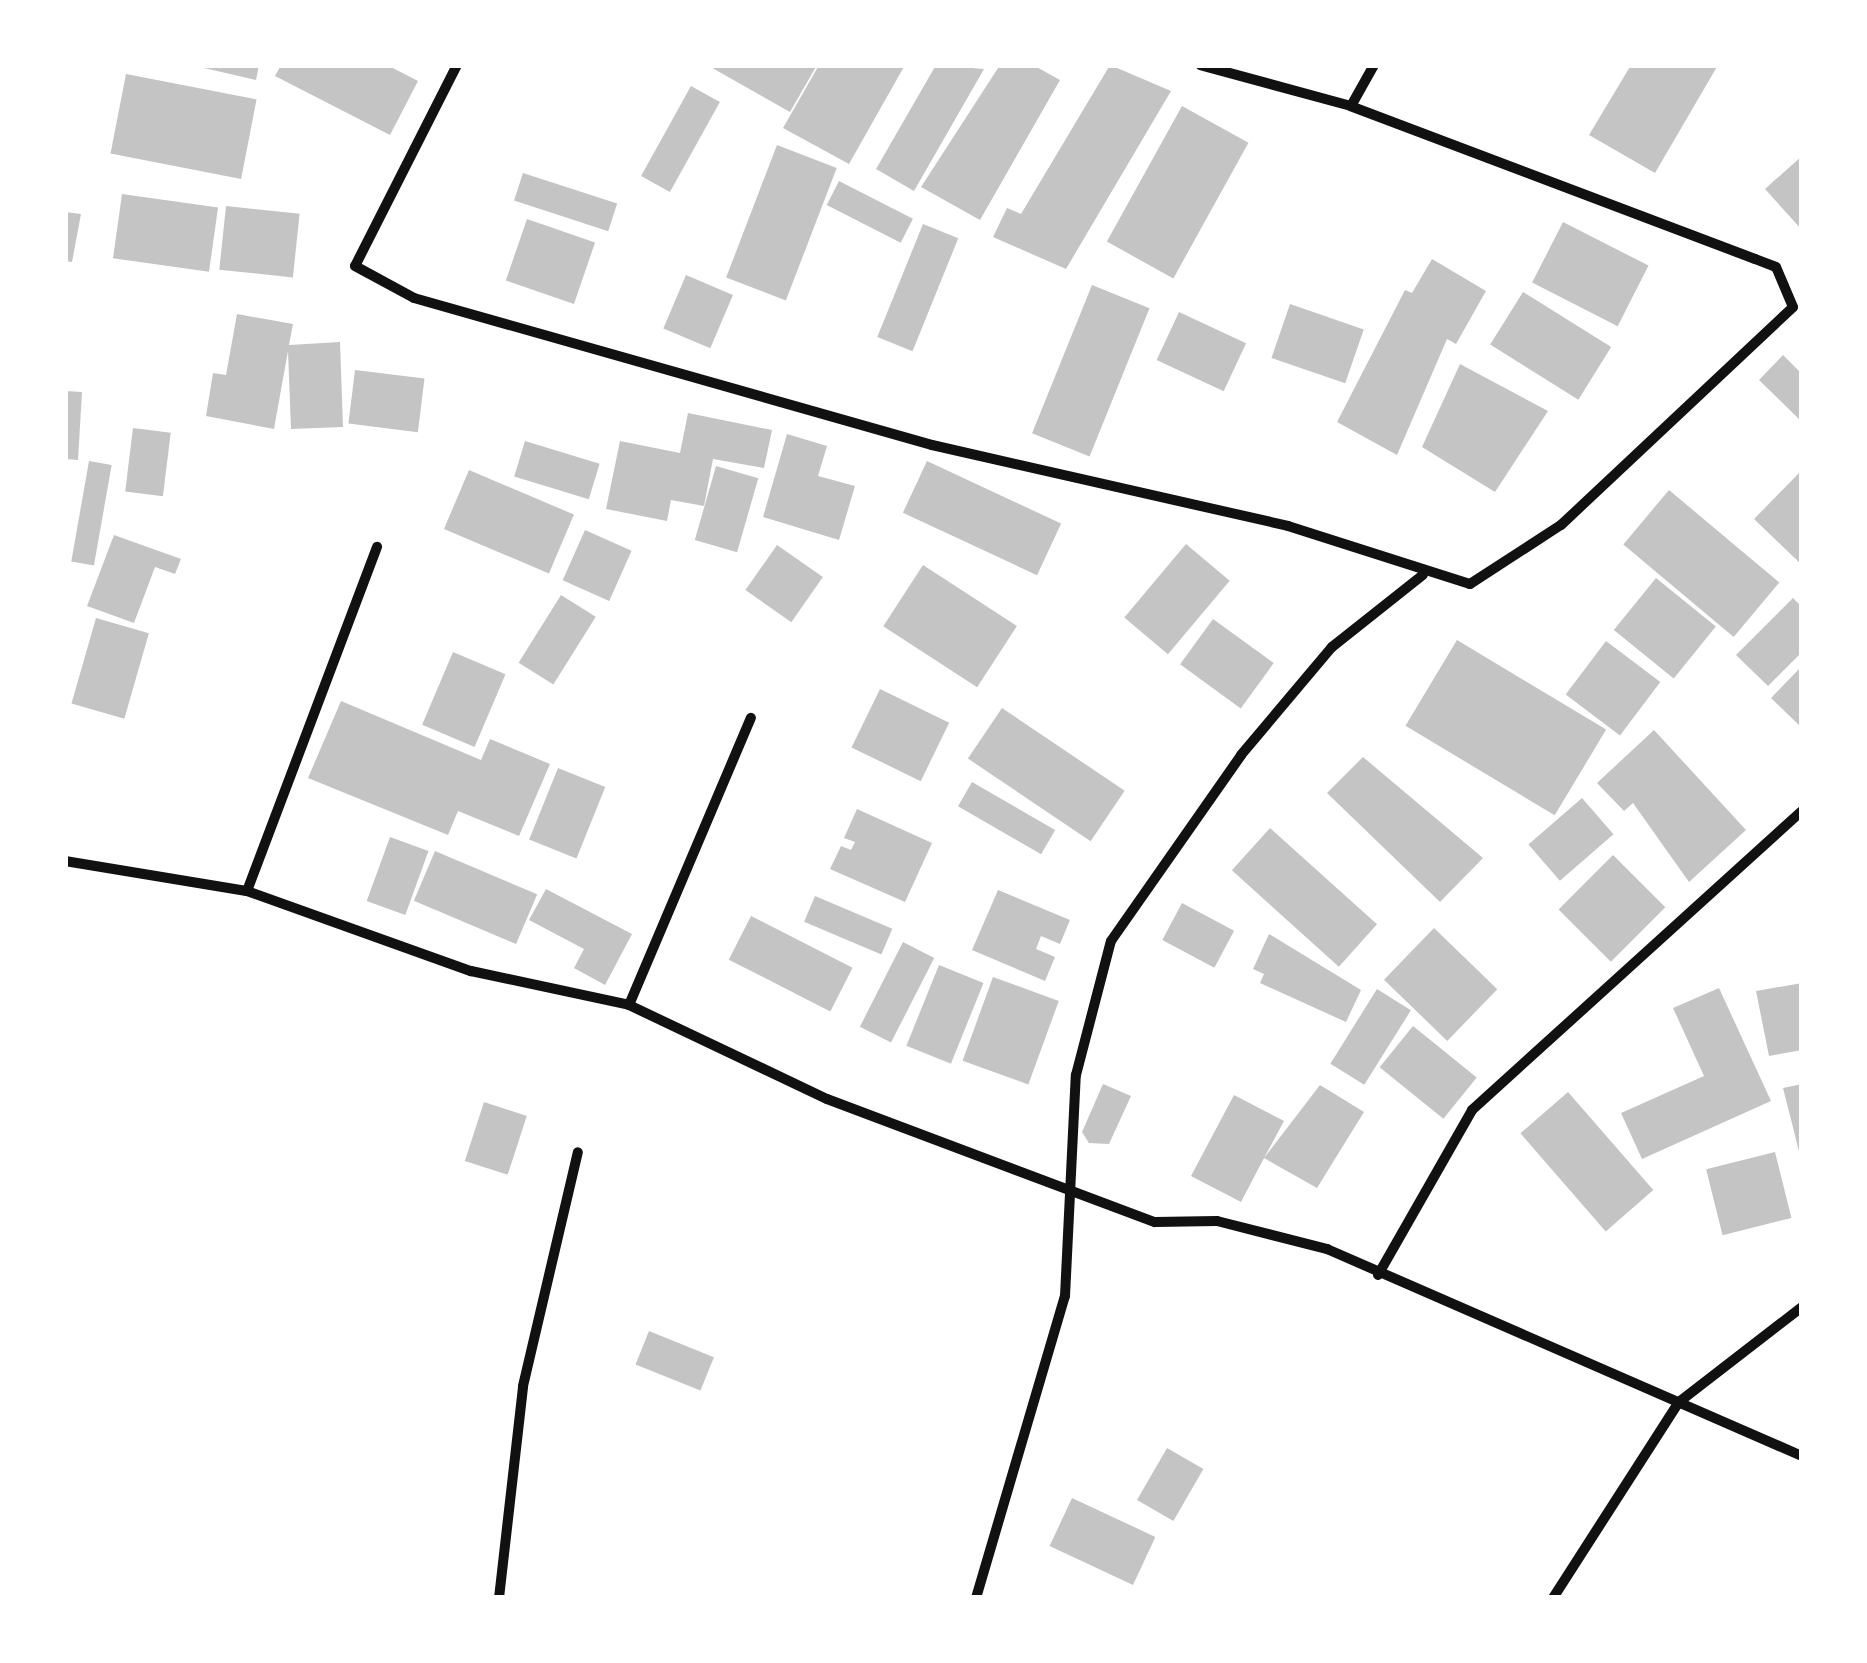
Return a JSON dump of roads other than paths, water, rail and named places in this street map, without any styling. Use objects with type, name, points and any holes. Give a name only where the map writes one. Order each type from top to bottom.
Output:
[{"type":"street","points":[[457,65],[355,266],[414,298],[932,445],[1288,526],[1423,575],[1470,584],[1561,525],[1793,306],[1776,267],[1352,106],[1200,65]]},
{"type":"street","points":[[1352,106],[1374,65]]},
{"type":"street","points":[[247,891],[377,547]]},
{"type":"street","points":[[976,1598],[1064,1296],[1085,1016],[1111,941],[1240,756],[1332,648],[1423,575]]},
{"type":"street","points":[[629,1005],[750,718]]},
{"type":"street","points":[[1378,1275],[1472,1110],[1802,812]]},
{"type":"street","points":[[65,861],[247,891],[471,971],[629,1005],[828,1099],[1155,1222],[1268,1230],[1802,1456]]},
{"type":"street","points":[[499,1598],[523,1386],[578,1152]]},
{"type":"street","points":[[1552,1598],[1680,1402],[1802,1308]]}]
